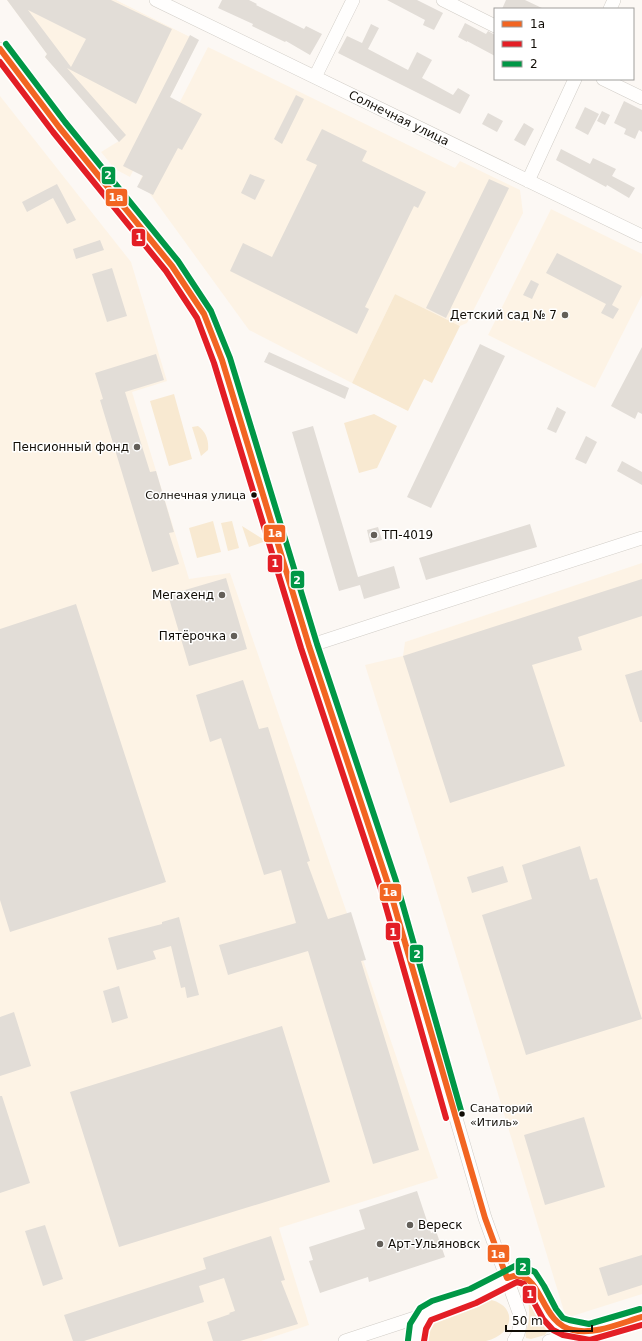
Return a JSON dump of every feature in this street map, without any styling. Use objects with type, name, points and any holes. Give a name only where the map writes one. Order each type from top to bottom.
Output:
[{"type":"street","name":"Солнечная улица","points":[[156,0],[642,236]]},
{"type":"street","points":[[315,77],[353,0]]},
{"type":"street","points":[[443,0],[494,26]]},
{"type":"street","points":[[0,49],[59,127],[172,266],[204,314],[222,360],[309,646],[388,884],[484,1218],[520,1315],[520,1327],[514,1341]]},
{"type":"street","points":[[528,181],[575,80]]},
{"type":"street","points":[[605,80],[642,98]]},
{"type":"street","points":[[309,646],[642,538]]},
{"type":"street","points":[[345,1341],[424,1315],[435,1309],[473,1296],[516,1274],[529,1278],[553,1320],[566,1328],[589,1332]]},
{"type":"street","points":[[416,1341],[417,1330],[424,1315]]},
{"type":"street","points":[[549,1341],[589,1332],[642,1317]]},
{"type":"shaded area","points":[[7,0],[116,0],[198,41],[130,177],[115,169],[101,152],[119,141],[45,57],[47,54]]},
{"type":"shaded area","points":[[208,47],[455,168],[460,161],[520,190],[523,213],[467,323],[460,326],[395,294],[352,383],[249,330],[140,180]]},
{"type":"shaded area","points":[[0,96],[131,262],[167,381],[132,392],[189,579],[230,573],[438,1178],[279,1228],[309,1325],[261,1341],[0,1341]]},
{"type":"shaded area","name":"Детский сад № 7","points":[[551,209],[642,254],[642,295],[595,388],[488,335]]},
{"type":"shaded area","points":[[395,294],[460,326],[432,383],[424,379],[408,411],[352,383]]},
{"type":"shaded area","points":[[174,394],[192,459],[169,466],[150,401]]},
{"type":"shaded area","points":[[374,414],[397,426],[377,468],[359,473],[344,423]]},
{"type":"shaded area","points":[[198,426],[205,434],[208,443],[208,450],[201,456],[192,427]]},
{"type":"shaded area","points":[[213,521],[221,552],[197,558],[189,528]]},
{"type":"shaded area","points":[[232,521],[239,548],[228,551],[221,523]]},
{"type":"shaded area","points":[[242,526],[266,541],[249,547]]},
{"type":"shaded area","points":[[642,563],[642,1294],[566,1318],[430,870],[365,665],[403,656],[405,642]]},
{"type":"shaded area","points":[[526,1284],[548,1330],[545,1335],[531,1339],[526,1338],[529,1315],[527,1295],[524,1288]]},
{"type":"shaded area","points":[[486,1299],[504,1306],[508,1312],[508,1326],[496,1337],[486,1341],[424,1341],[426,1327],[429,1321],[435,1316]]},
{"type":"building","points":[[7,0],[111,0],[172,29],[136,104],[67,68],[126,135],[119,142],[45,57],[47,54]],"holes":[[[28,10],[86,39],[71,67]]]},
{"type":"building","points":[[222,0],[249,0],[304,29],[306,26],[322,34],[310,55],[286,41],[285,42],[252,26],[253,24],[218,8]]},
{"type":"building","points":[[387,0],[417,0],[443,13],[434,30],[423,25],[425,20]]},
{"type":"building","points":[[506,0],[525,0],[542,8],[502,8]]},
{"type":"building","points":[[465,23],[486,34],[488,31],[494,34],[494,55],[467,41],[458,37]]},
{"type":"building","points":[[371,24],[379,28],[368,49],[408,70],[417,52],[432,60],[422,78],[453,95],[458,88],[470,95],[460,114],[338,53],[347,36],[362,43]]},
{"type":"building","points":[[190,35],[199,40],[170,97],[202,114],[182,150],[178,148],[153,195],[137,187],[143,176],[123,166]]},
{"type":"building","points":[[296,95],[304,99],[282,144],[274,139]]},
{"type":"building","points":[[624,101],[642,110],[642,132],[639,130],[635,139],[624,134],[626,129],[614,123]]},
{"type":"building","points":[[585,107],[599,114],[588,135],[575,128]]},
{"type":"building","points":[[602,111],[610,115],[605,125],[597,121]]},
{"type":"building","points":[[488,113],[503,121],[497,132],[482,124]]},
{"type":"building","points":[[524,123],[534,129],[525,146],[514,140]]},
{"type":"building","points":[[322,129],[367,151],[362,161],[426,192],[418,208],[414,206],[365,307],[369,309],[357,334],[230,271],[243,243],[272,257],[317,165],[306,160]]},
{"type":"building","points":[[561,149],[590,164],[593,158],[616,169],[612,176],[635,188],[629,198],[607,185],[606,187],[556,160]]},
{"type":"building","points":[[250,174],[265,180],[255,200],[241,193]]},
{"type":"building","points":[[489,179],[509,188],[446,318],[426,308]]},
{"type":"building","points":[[57,184],[76,220],[67,224],[53,198],[27,212],[22,202]]},
{"type":"building","points":[[100,240],[104,250],[76,259],[73,249]]},
{"type":"building","points":[[557,253],[622,286],[612,305],[619,309],[613,319],[601,313],[606,304],[546,273]]},
{"type":"building","points":[[112,268],[127,316],[107,322],[92,274]]},
{"type":"building","points":[[531,280],[539,284],[532,299],[523,295]]},
{"type":"building","points":[[480,344],[505,356],[431,508],[407,497]]},
{"type":"building","points":[[642,347],[642,414],[638,412],[635,419],[611,406]]},
{"type":"building","points":[[269,352],[349,388],[345,399],[264,362]]},
{"type":"building","points":[[156,354],[164,380],[125,392],[150,472],[156,471],[174,532],[169,533],[179,564],[152,572],[100,400],[103,399],[95,373]]},
{"type":"building","points":[[557,407],[566,412],[556,433],[547,429]]},
{"type":"building","points":[[313,426],[358,577],[394,566],[400,588],[364,599],[360,585],[339,591],[292,432]]},
{"type":"building","points":[[586,436],[597,442],[586,464],[575,459]]},
{"type":"building","points":[[622,461],[642,472],[642,485],[617,471]]},
{"type":"building","points":[[530,524],[537,547],[426,580],[419,558]]},
{"type":"building","name":"ТП-4019","points":[[378,527],[382,540],[370,543],[367,530]]},
{"type":"building","points":[[226,578],[247,649],[189,666],[168,595]]},
{"type":"building","points":[[642,579],[642,616],[578,637],[582,650],[532,665],[565,766],[450,803],[403,656]]},
{"type":"building","points":[[76,604],[166,882],[10,932],[0,900],[0,629]]},
{"type":"building","points":[[642,670],[642,722],[640,722],[625,675]]},
{"type":"building","points":[[243,680],[259,729],[268,727],[310,861],[307,862],[328,919],[351,912],[366,960],[361,961],[419,1150],[373,1164],[308,951],[228,975],[219,945],[296,923],[281,870],[264,875],[221,738],[210,742],[196,695]]},
{"type":"building","points":[[580,846],[590,880],[597,878],[642,1019],[526,1055],[482,915],[532,899],[522,865]]},
{"type":"building","points":[[503,866],[508,882],[472,893],[467,877]]},
{"type":"building","points":[[179,917],[199,995],[187,998],[185,987],[181,988],[171,946],[153,951],[156,959],[117,970],[108,938],[162,924],[162,922]]},
{"type":"building","points":[[119,986],[128,1018],[112,1023],[103,991]]},
{"type":"building","points":[[14,1012],[31,1066],[0,1076],[0,1017]]},
{"type":"building","points":[[282,1026],[330,1182],[119,1247],[70,1092]]},
{"type":"building","points":[[0,1096],[2,1096],[30,1183],[0,1193]]},
{"type":"building","points":[[584,1117],[605,1187],[545,1205],[524,1135]]},
{"type":"building","name":"Арт-Ульяновск","points":[[417,1191],[431,1233],[436,1231],[445,1257],[369,1282],[368,1277],[320,1293],[309,1261],[313,1260],[309,1247],[365,1229],[359,1210]]},
{"type":"building","points":[[45,1225],[63,1279],[43,1286],[25,1231]]},
{"type":"building","points":[[271,1236],[285,1280],[281,1281],[298,1324],[240,1341],[213,1341],[207,1322],[235,1311],[224,1278],[199,1286],[204,1302],[84,1341],[73,1341],[64,1315],[206,1269],[203,1258]]},
{"type":"building","points":[[642,1255],[642,1285],[608,1296],[599,1268]]},
{"type":"transit line","name":"2","points":[[6,44],[65,122],[178,261],[211,311],[230,358],[317,644],[396,881],[462,1114]]},
{"type":"transit line","name":"1а","points":[[0,49],[59,127],[172,266],[204,314],[222,360],[309,646],[388,884],[485,1218],[507,1278],[518,1276],[527,1279],[533,1284],[548,1311],[555,1319],[563,1326],[573,1330],[599,1330],[642,1317]]},
{"type":"transit line","name":"1","points":[[0,62],[53,132],[166,271],[197,318],[214,363],[301,648],[380,886],[446,1118]]},
{"type":"transit line","name":"2","points":[[408,1340],[410,1324],[420,1308],[432,1301],[470,1289],[515,1266],[524,1267],[535,1272],[556,1309],[563,1318],[589,1324],[640,1309]]},
{"type":"transit line","name":"1","points":[[424,1341],[426,1329],[431,1320],[476,1303],[517,1282],[524,1284],[543,1319],[553,1330],[563,1335],[590,1340],[642,1325]]},
{"type":"place","name":"Детский сад № 7","points":[[565,315]]},
{"type":"place","name":"Пенсионный фонд","points":[[137,447]]},
{"type":"place","name":"Солнечная улица","points":[[254,495]]},
{"type":"place","name":"ТП-4019","points":[[374,535]]},
{"type":"place","name":"Мегахенд","points":[[222,595]]},
{"type":"place","name":"Пятёрочка","points":[[234,636]]},
{"type":"place","name":"Санаторий «Итиль»","points":[[462,1114]]},
{"type":"place","name":"Вереск","points":[[410,1225]]},
{"type":"place","name":"Арт-Ульяновск","points":[[380,1244]]}]
